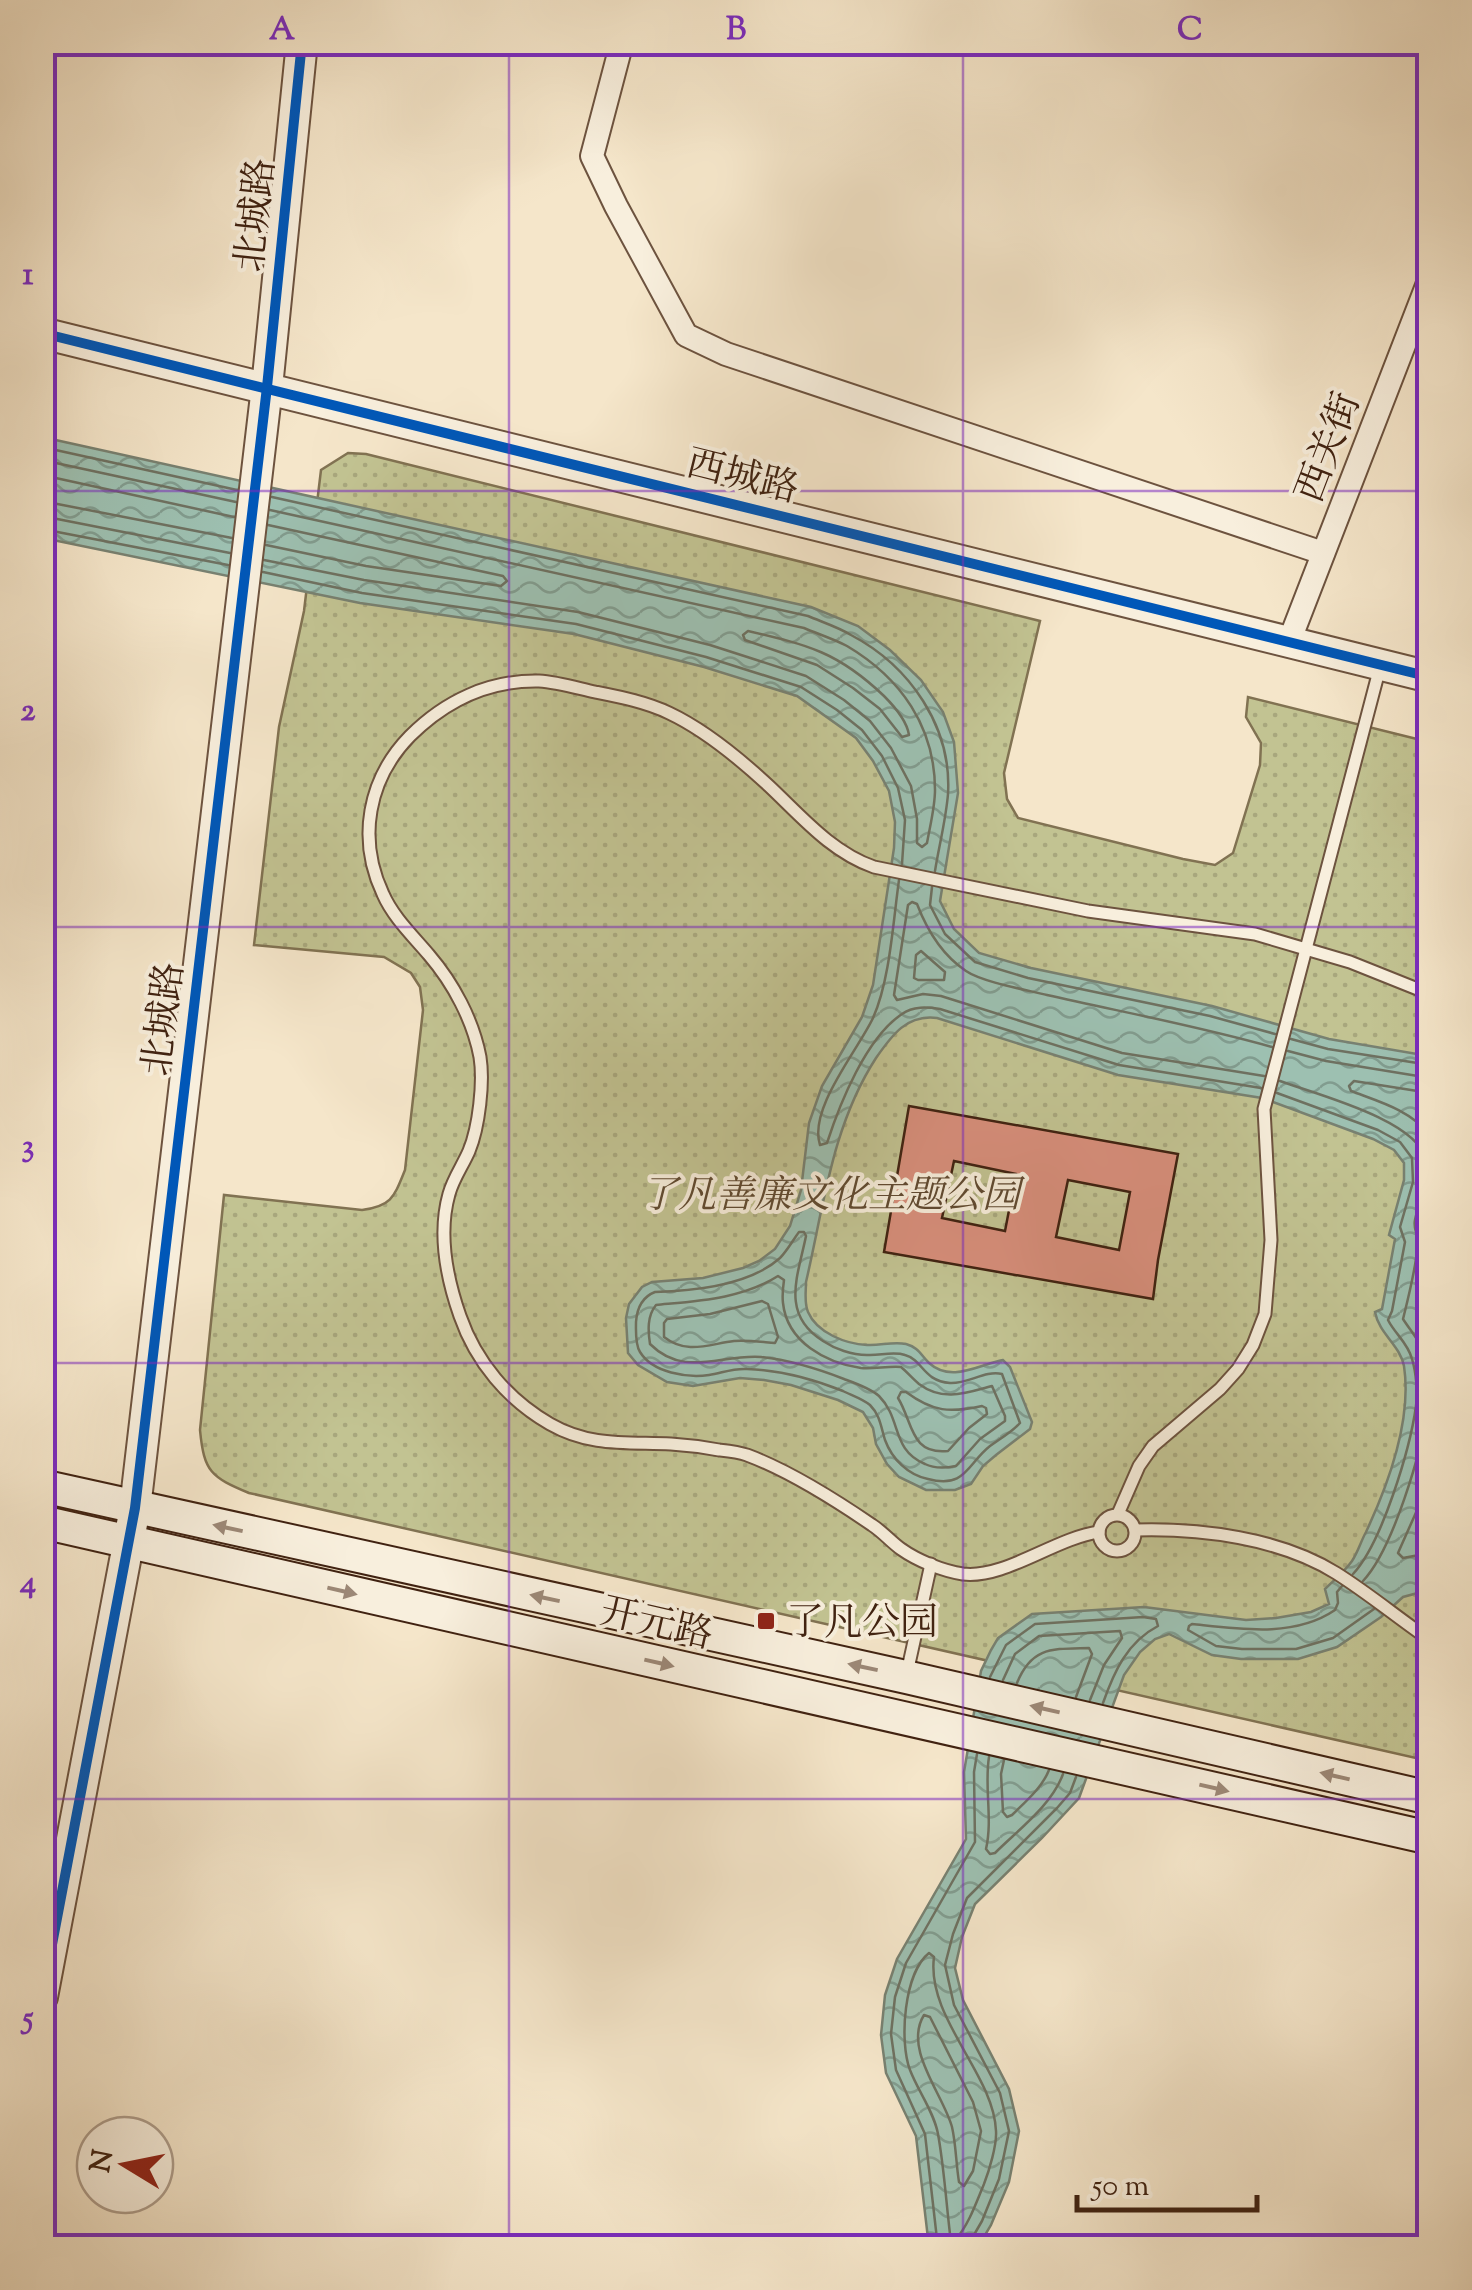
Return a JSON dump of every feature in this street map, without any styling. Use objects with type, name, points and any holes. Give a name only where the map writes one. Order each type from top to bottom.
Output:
[{"type":"main road","name":"开元路","points":[[42,1486],[906,1677],[1430,1798]]},
{"type":"main road","name":"开元路","points":[[42,1522],[1430,1838]]},
{"type":"street","name":"北城路","points":[[42,1997],[135,1508],[266,387],[302,42]]},
{"type":"street","points":[[622,42],[592,156],[686,335],[726,354],[1324,553]]},
{"type":"street","name":"西关街","points":[[1289,642],[1430,278]]},
{"type":"street","name":"西城路","points":[[42,333],[1430,677]]},
{"type":"lane","points":[[1118,1514],[1153,1446],[1238,1369],[1265,1314],[1270,1240],[1264,1109],[1380,665]]},
{"type":"lane","points":[[1099,1532],[1074,1536],[988,1572],[956,1573],[898,1547],[832,1498],[744,1454],[672,1444],[601,1443],[551,1425],[495,1380],[462,1321],[452,1289],[444,1234],[450,1189],[472,1146],[478,1119],[481,1063],[475,1038],[448,980],[400,922],[383,894],[368,841],[369,811],[390,760],[429,718],[456,699],[482,690],[541,681],[635,701],[670,713],[717,743],[854,861],[1088,912],[1227,928],[1373,970],[1430,994]]},
{"type":"lane","points":[[1118,1514],[1130,1519],[1136,1530],[1130,1546],[1120,1552],[1108,1550],[1099,1532],[1106,1518],[1118,1514]]},
{"type":"lane","points":[[1136,1530],[1196,1532],[1278,1548],[1334,1571],[1430,1640]]},
{"type":"lane","points":[[906,1677],[931,1564]]},
{"type":"green space","name":"了凡善廉文化主题公园","points":[[348,453],[366,454],[1040,621],[1004,773],[1007,799],[1018,818],[1215,865],[1233,853],[1260,765],[1261,743],[1246,717],[1248,697],[1429,742],[1429,1761],[249,1493],[212,1471],[204,1455],[200,1430],[224,1195],[362,1210],[391,1199],[405,1170],[423,1010],[420,987],[411,973],[384,957],[254,945],[279,727],[304,611],[321,470]]},
{"type":"water","points":[[42,437],[811,607],[858,626],[921,680],[943,712],[954,742],[958,793],[940,901],[954,929],[979,953],[1031,968],[1212,1006],[1329,1039],[1429,1056],[1429,1590],[1403,1597],[1337,1647],[1298,1659],[1212,1655],[1169,1634],[1155,1639],[1140,1652],[1124,1675],[1079,1798],[975,1904],[962,1937],[955,1968],[963,2000],[1009,2089],[1019,2131],[1009,2182],[978,2247],[929,2247],[916,2136],[886,2073],[881,2035],[885,1995],[897,1959],[966,1839],[964,1772],[981,1671],[998,1638],[1032,1614],[1144,1607],[1246,1620],[1311,1612],[1329,1604],[1325,1589],[1356,1554],[1382,1494],[1405,1408],[1404,1366],[1375,1312],[1382,1309],[1395,1239],[1389,1235],[1404,1180],[1404,1163],[1394,1150],[1373,1139],[1262,1098],[1118,1075],[937,1018],[917,1019],[894,1034],[882,1050],[849,1111],[824,1195],[806,1282],[807,1309],[818,1326],[841,1340],[872,1345],[906,1344],[946,1372],[1003,1360],[1010,1367],[1032,1422],[1030,1429],[983,1466],[971,1484],[955,1490],[926,1490],[899,1477],[887,1464],[863,1412],[838,1400],[764,1380],[740,1378],[693,1386],[667,1382],[638,1365],[628,1353],[629,1304],[642,1287],[652,1282],[703,1278],[743,1268],[775,1249],[790,1226],[801,1190],[809,1123],[822,1086],[862,1017],[873,985],[895,822],[889,791],[873,761],[856,738],[797,696],[704,667],[574,634],[360,603],[43,538]]},
{"type":"building","points":[[909,1106],[1178,1154],[1153,1299],[884,1252]],"holes":[[[954,1161],[1016,1174],[1005,1231],[942,1218]],[[1068,1180],[1130,1192],[1119,1250],[1056,1237]]]},
{"type":"cycle path","points":[[42,1997],[135,1508],[267,387],[302,42]]},
{"type":"cycle path","points":[[42,333],[1430,677]]},
{"type":"place","name":"了凡公园","points":[[766,1621]]}]
